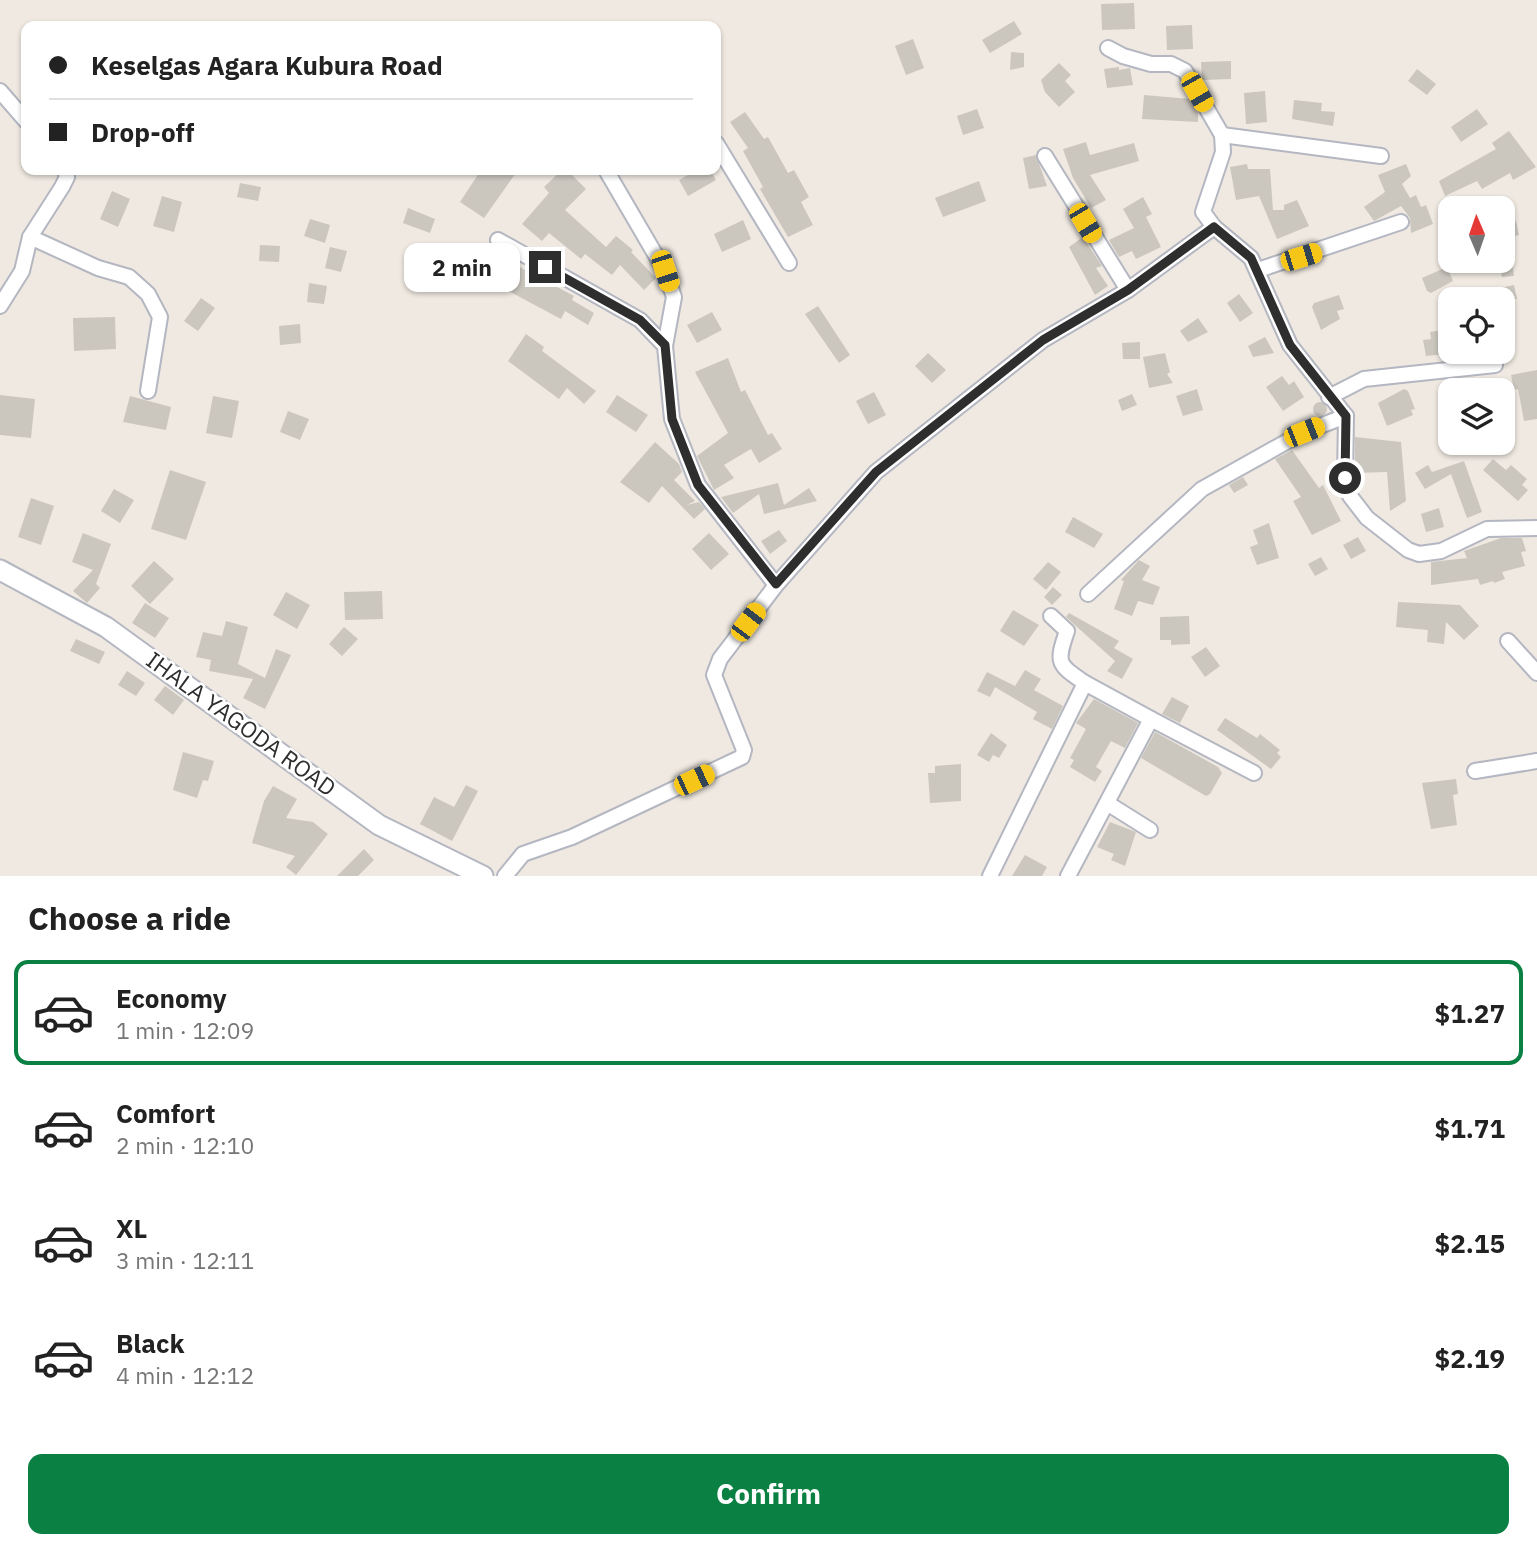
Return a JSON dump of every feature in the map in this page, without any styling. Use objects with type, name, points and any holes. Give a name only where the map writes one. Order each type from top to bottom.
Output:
[{"type":"street","points":[[1108,48],[1123,56],[1151,64],[1171,64],[1185,71],[1222,135],[1223,152],[1203,212],[1214,227],[1251,258],[1290,345],[1346,416],[1345,478],[1350,496],[1367,518],[1408,550],[1419,554],[1441,551],[1487,528],[1537,528]]},
{"type":"street","points":[[0,91],[21,115]]},
{"type":"street","points":[[1222,135],[1381,156]]},
{"type":"street","points":[[721,151],[789,263]]},
{"type":"street","points":[[1045,156],[1128,290]]},
{"type":"street","points":[[0,306],[22,271],[30,237],[62,187],[66,175]]},
{"type":"street","points":[[609,175],[665,271],[674,297],[665,345],[672,419],[698,485],[776,584]]},
{"type":"street","points":[[1258,270],[1401,222]]},
{"type":"street","points":[[505,876],[523,854],[572,837],[743,757],[744,750],[714,675],[720,659],[776,584],[876,472],[1043,340],[1128,290],[1214,227]]},
{"type":"street","points":[[30,237],[98,268],[129,277],[148,294],[160,317],[148,391]]},
{"type":"street","points":[[498,240],[640,320],[665,345]]},
{"type":"street","points":[[1329,397],[1364,379],[1495,364]]},
{"type":"street","points":[[1088,594],[1202,489],[1304,432],[1346,416]]},
{"type":"street","name":"IHALA YAGODA ROAD","points":[[0,570],[106,627],[379,825],[482,876]]},
{"type":"street","points":[[1051,616],[1067,631],[1058,656],[1062,667],[1151,719],[1254,773]]},
{"type":"street","points":[[1508,641],[1537,673]]},
{"type":"street","points":[[990,876],[1086,683]]},
{"type":"street","points":[[1068,876],[1151,719]]},
{"type":"street","points":[[1475,771],[1537,761]]},
{"type":"street","points":[[1107,803],[1150,830]]},
{"type":"building","points":[[1134,3],[1135,29],[1102,30],[1101,4]]},
{"type":"building","points":[[1014,21],[1022,34],[990,53],[982,40]]},
{"type":"building","points":[[1192,25],[1193,49],[1167,50],[1166,26]]},
{"type":"building","points":[[913,39],[924,68],[906,75],[895,46]]},
{"type":"building","points":[[1011,52],[1024,53],[1024,67],[1010,70]]},
{"type":"building","points":[[1231,61],[1231,79],[1202,80],[1201,62]]},
{"type":"building","points":[[1059,63],[1071,75],[1065,81],[1075,92],[1059,107],[1045,92],[1041,80]]},
{"type":"building","points":[[1119,67],[1119,70],[1130,68],[1133,85],[1107,88],[1104,69]]},
{"type":"building","points":[[1417,69],[1436,84],[1427,95],[1408,81]]},
{"type":"building","points":[[1265,91],[1267,122],[1246,124],[1244,93]]},
{"type":"building","points":[[1144,95],[1190,99],[1198,113],[1198,122],[1142,119]]},
{"type":"building","points":[[1294,100],[1322,103],[1321,111],[1335,112],[1333,126],[1292,119]]},
{"type":"building","points":[[977,109],[984,128],[963,135],[957,116]]},
{"type":"building","points":[[1477,109],[1488,124],[1461,142],[1451,127]]},
{"type":"building","points":[[745,112],[764,139],[768,137],[788,173],[794,170],[809,197],[801,202],[813,225],[788,237],[760,189],[763,187],[743,151],[748,148],[730,122]]},
{"type":"building","points":[[1509,131],[1536,167],[1513,180],[1510,173],[1482,189],[1477,181],[1445,196],[1439,181],[1496,149],[1492,143]]},
{"type":"building","points":[[1086,142],[1090,155],[1134,143],[1139,161],[1090,175],[1106,200],[1091,208],[1073,178],[1063,149]]},
{"type":"building","points":[[1036,155],[1047,186],[1029,189],[1023,158]]},
{"type":"building","points":[[1247,164],[1248,169],[1270,169],[1273,210],[1284,210],[1284,205],[1297,200],[1309,226],[1277,239],[1259,196],[1236,200],[1230,167]]},
{"type":"building","points":[[1406,164],[1411,176],[1402,184],[1410,198],[1416,195],[1421,207],[1426,205],[1433,224],[1411,233],[1410,218],[1401,206],[1374,221],[1364,207],[1385,192],[1378,175]]},
{"type":"building","points":[[478,175],[514,175],[484,218],[460,202]]},
{"type":"building","points":[[557,175],[572,175],[586,189],[565,210],[606,247],[616,236],[633,250],[631,252],[656,278],[644,290],[620,265],[612,275],[585,254],[581,259],[549,233],[542,241],[522,224],[549,193],[544,187]]},
{"type":"building","points":[[688,175],[713,175],[716,180],[688,196],[679,180]]},
{"type":"building","points":[[979,181],[986,201],[943,217],[935,198]]},
{"type":"building","points":[[240,183],[261,187],[258,201],[237,197]]},
{"type":"building","points":[[112,191],[130,199],[118,227],[100,219]]},
{"type":"building","points":[[162,196],[182,202],[174,232],[153,226]]},
{"type":"building","points":[[1143,197],[1152,214],[1146,217],[1161,247],[1136,259],[1132,251],[1119,257],[1109,240],[1134,228],[1123,209]]},
{"type":"building","points":[[408,208],[435,219],[430,233],[403,223]]},
{"type":"building","points":[[310,219],[330,225],[325,243],[304,236]]},
{"type":"building","points":[[743,220],[751,239],[722,252],[714,234]]},
{"type":"building","points":[[1083,237],[1102,266],[1096,268],[1108,286],[1095,295],[1069,247]]},
{"type":"building","points":[[260,245],[280,246],[279,262],[259,261]]},
{"type":"building","points":[[330,247],[347,251],[341,272],[325,268]]},
{"type":"building","points":[[496,259],[513,270],[516,265],[574,296],[572,300],[594,313],[588,325],[565,311],[561,319],[499,286],[497,290],[482,281]]},
{"type":"building","points":[[1438,271],[1450,273],[1453,281],[1431,293],[1427,291],[1422,278]]},
{"type":"building","points":[[1501,273],[1514,273],[1514,276],[1502,277]]},
{"type":"building","points":[[309,283],[327,286],[324,304],[307,302]]},
{"type":"building","points":[[1239,294],[1253,313],[1240,322],[1227,303]]},
{"type":"building","points":[[1339,295],[1344,309],[1337,311],[1340,319],[1321,330],[1312,307],[1314,303]]},
{"type":"building","points":[[201,298],[215,308],[198,331],[184,321]]},
{"type":"building","points":[[818,306],[850,355],[839,363],[805,314]]},
{"type":"building","points":[[712,312],[722,330],[697,343],[687,325]]},
{"type":"building","points":[[115,317],[116,349],[74,351],[73,318]]},
{"type":"building","points":[[1198,318],[1208,332],[1188,342],[1180,331]]},
{"type":"building","points":[[300,324],[301,343],[280,345],[279,326]]},
{"type":"building","points":[[1438,331],[1438,355],[1426,356],[1423,340],[1431,339],[1430,332]]},
{"type":"building","points":[[526,334],[544,347],[542,351],[596,391],[584,404],[567,388],[559,399],[508,361]]},
{"type":"building","points":[[1265,337],[1274,353],[1253,357],[1248,346]]},
{"type":"building","points":[[1140,342],[1140,359],[1123,359],[1122,343]]},
{"type":"building","points":[[928,353],[946,370],[932,383],[915,366]]},
{"type":"building","points":[[1165,353],[1170,372],[1167,374],[1173,383],[1149,388],[1143,357]]},
{"type":"building","points":[[728,358],[741,392],[745,390],[768,435],[772,433],[782,449],[759,463],[751,449],[724,465],[734,478],[714,490],[697,456],[728,433],[695,372]]},
{"type":"building","points":[[1537,370],[1537,419],[1524,421],[1518,389],[1515,390],[1515,378],[1511,375]]},
{"type":"building","points":[[1282,376],[1289,385],[1294,381],[1304,397],[1283,411],[1266,387]]},
{"type":"building","points":[[1197,389],[1203,410],[1183,416],[1176,396]]},
{"type":"building","points":[[1404,389],[1408,391],[1415,409],[1411,410],[1413,415],[1387,426],[1378,403]]},
{"type":"building","points":[[874,392],[886,415],[868,424],[856,401]]},
{"type":"building","points":[[1132,394],[1137,405],[1122,411],[1118,400]]},
{"type":"building","points":[[0,395],[35,399],[31,438],[0,435]]},
{"type":"building","points":[[617,395],[648,415],[636,432],[606,412]]},
{"type":"building","points":[[130,396],[171,407],[166,430],[123,422]]},
{"type":"building","points":[[213,396],[239,401],[232,438],[206,433]]},
{"type":"building","points":[[1320,402],[1325,404],[1325,414],[1320,416],[1315,414],[1313,409],[1315,404]]},
{"type":"building","points":[[288,411],[309,419],[300,440],[280,432]]},
{"type":"building","points":[[1355,437],[1401,442],[1406,501],[1390,511],[1387,472],[1355,473]]},
{"type":"building","points":[[655,442],[679,464],[682,472],[674,480],[695,501],[687,505],[699,502],[705,509],[694,519],[662,486],[649,503],[620,482]]},
{"type":"building","points":[[1292,450],[1319,488],[1323,485],[1341,521],[1312,535],[1293,501],[1301,497],[1275,459]]},
{"type":"building","points":[[1493,459],[1506,470],[1511,465],[1527,479],[1522,485],[1528,490],[1518,501],[1483,470]]},
{"type":"building","points":[[1464,461],[1482,512],[1467,518],[1451,474],[1425,489],[1415,473],[1428,465],[1432,472]]},
{"type":"building","points":[[170,470],[206,482],[186,540],[151,529]]},
{"type":"building","points":[[1243,477],[1248,485],[1234,493],[1229,485]]},
{"type":"building","points":[[778,483],[784,505],[809,488],[817,501],[764,514],[759,494],[733,513],[721,497]]},
{"type":"building","points":[[114,489],[134,500],[120,523],[101,511]]},
{"type":"building","points":[[31,498],[54,506],[41,545],[18,537]]},
{"type":"building","points":[[1439,508],[1444,527],[1426,532],[1421,514]]},
{"type":"building","points":[[1073,517],[1103,534],[1094,548],[1065,532]]},
{"type":"building","points":[[1269,523],[1279,558],[1257,565],[1250,547],[1258,544],[1253,530]]},
{"type":"building","points":[[779,530],[787,541],[770,554],[761,541]]},
{"type":"building","points":[[83,533],[111,544],[96,584],[100,588],[87,603],[73,591],[93,570],[72,562]]},
{"type":"building","points":[[709,533],[729,554],[711,570],[692,549]]},
{"type":"building","points":[[1358,537],[1366,551],[1351,559],[1343,545]]},
{"type":"building","points":[[1501,538],[1522,538],[1526,551],[1521,552],[1525,566],[1502,572],[1505,579],[1494,583],[1493,581],[1480,585],[1478,579],[1431,585],[1431,562],[1467,558],[1464,551]]},
{"type":"building","points":[[1321,557],[1328,569],[1315,576],[1308,564]]},
{"type":"building","points":[[1139,560],[1150,566],[1142,580],[1160,587],[1153,605],[1138,601],[1132,616],[1114,609],[1124,581],[1121,580]]},
{"type":"building","points":[[154,561],[174,579],[150,604],[131,586]]},
{"type":"building","points":[[1048,562],[1061,572],[1046,590],[1033,579]]},
{"type":"building","points":[[1053,587],[1062,595],[1052,605],[1044,597]]},
{"type":"building","points":[[382,591],[383,619],[345,620],[344,592]]},
{"type":"building","points":[[286,592],[310,605],[297,629],[273,615]]},
{"type":"building","points":[[1398,602],[1460,605],[1479,626],[1464,640],[1446,622],[1444,644],[1427,642],[1428,630],[1396,627]]},
{"type":"building","points":[[145,603],[169,618],[155,638],[132,623]]},
{"type":"building","points":[[1013,610],[1039,625],[1024,646],[1000,631]]},
{"type":"building","points":[[1069,613],[1119,641],[1114,648],[1133,659],[1122,679],[1107,671],[1115,661],[1066,617]]},
{"type":"building","points":[[1189,616],[1190,644],[1171,645],[1171,640],[1160,640],[1160,617]]},
{"type":"building","points":[[226,621],[248,627],[238,664],[265,678],[276,649],[291,655],[265,709],[243,698],[253,679],[209,671],[211,660],[196,657],[203,632],[222,636]]},
{"type":"building","points":[[344,627],[358,639],[342,656],[329,644]]},
{"type":"building","points":[[76,639],[105,652],[99,664],[70,651]]},
{"type":"building","points":[[1206,647],[1220,666],[1205,677],[1191,657]]},
{"type":"building","points":[[1025,670],[1041,679],[1034,690],[1063,706],[1052,729],[1033,719],[1037,712],[995,687],[990,697],[977,691],[987,672],[1015,686]]},
{"type":"building","points":[[127,671],[145,683],[136,696],[118,685]]},
{"type":"building","points":[[165,686],[184,700],[173,715],[154,700]]},
{"type":"building","points":[[1172,697],[1189,706],[1180,723],[1162,714]]},
{"type":"building","points":[[1094,699],[1138,723],[1125,748],[1111,741],[1096,767],[1102,771],[1095,782],[1070,767],[1074,760],[1070,758],[1086,729],[1076,723]]},
{"type":"building","points":[[1225,718],[1257,738],[1260,734],[1280,750],[1277,753],[1281,757],[1271,769],[1217,730]]},
{"type":"building","points":[[1155,732],[1218,767],[1222,773],[1210,794],[1206,796],[1141,758]]},
{"type":"building","points":[[991,733],[1007,745],[999,758],[993,755],[989,762],[977,755]]},
{"type":"building","points":[[183,752],[214,761],[208,781],[203,780],[197,798],[173,790]]},
{"type":"building","points":[[961,764],[961,801],[930,803],[928,773],[935,773],[935,766]]},
{"type":"building","points":[[1456,779],[1458,794],[1453,795],[1457,825],[1431,829],[1422,783]]},
{"type":"building","points":[[466,785],[478,791],[452,841],[420,824],[434,797],[454,807]]},
{"type":"building","points":[[273,786],[297,799],[286,818],[313,822],[328,834],[296,875],[286,867],[295,856],[252,843],[264,801]]},
{"type":"building","points":[[1110,822],[1136,832],[1125,866],[1111,860],[1114,854],[1097,847]]},
{"type":"building","points":[[364,849],[374,860],[358,876],[337,876]]},
{"type":"building","points":[[1025,855],[1047,867],[1042,876],[1012,876]]},
{"type":"route","points":[[545,267],[640,320],[665,345],[672,419],[698,485],[776,584],[876,472],[1043,340],[1128,290],[1214,227],[1251,258],[1290,345],[1346,416],[1345,478]]}]
